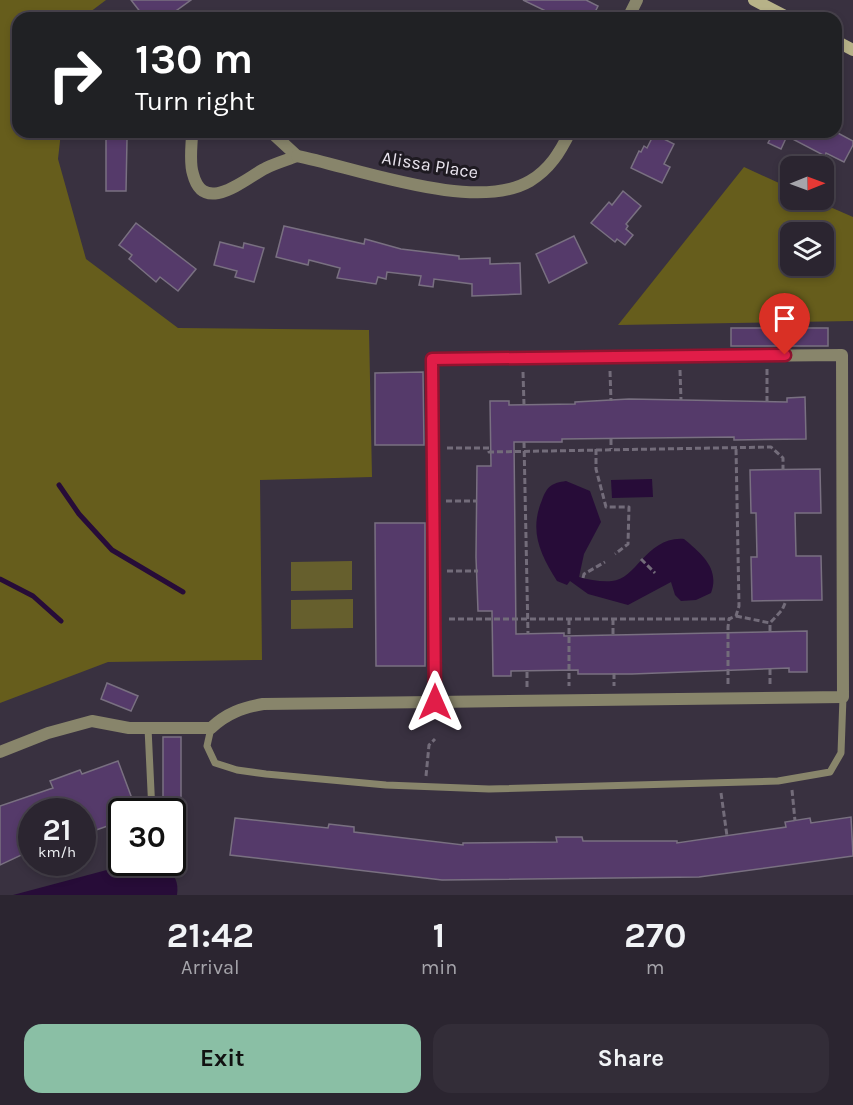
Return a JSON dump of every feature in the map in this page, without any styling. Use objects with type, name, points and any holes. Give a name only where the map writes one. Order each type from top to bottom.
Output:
[{"type":"main road","points":[[754,0],[777,12]]},
{"type":"street","points":[[192,138],[192,173],[202,188],[211,193],[221,194],[232,190],[266,168],[297,156]]},
{"type":"street","name":"Alissa Place","points":[[278,138],[297,156],[406,183],[443,189],[493,192],[516,187],[546,169],[560,152],[567,138]]},
{"type":"street","points":[[0,752],[48,733],[92,721],[129,728],[211,728],[224,716],[263,704],[843,698],[848,510],[842,355],[432,359],[435,702]]},
{"type":"lane","points":[[211,728],[207,746],[215,763],[237,770],[425,786],[489,789],[720,783],[791,779],[830,772],[841,753],[843,698]]},
{"type":"lane","points":[[148,728],[151,798]]},
{"type":"path","points":[[680,356],[681,400]]},
{"type":"path","points":[[766,356],[767,402]]},
{"type":"path","points":[[610,357],[611,401]]},
{"type":"path","points":[[523,358],[524,405]]},
{"type":"path","points":[[611,439],[611,449]]},
{"type":"path","points":[[768,440],[768,447]]},
{"type":"path","points":[[524,442],[528,634]]},
{"type":"path","points":[[433,448],[525,451],[768,447],[783,458],[783,470]]},
{"type":"path","points":[[736,448],[739,606],[736,616]]},
{"type":"path","points":[[596,449],[596,469],[606,507],[629,507],[628,544],[615,554]]},
{"type":"path","points":[[433,501],[477,501]]},
{"type":"path","points":[[641,559],[655,573]]},
{"type":"path","points":[[583,578],[584,574],[605,562]]},
{"type":"path","points":[[434,572],[478,571]]},
{"type":"path","points":[[770,631],[770,623],[782,610],[786,601]]},
{"type":"path","points":[[434,619],[729,619],[736,616],[770,623]]},
{"type":"path","points":[[569,619],[569,701]]},
{"type":"path","points":[[613,619],[613,636]]},
{"type":"path","points":[[728,699],[729,619]]},
{"type":"path","points":[[425,786],[429,745],[435,739]]},
{"type":"path","points":[[791,779],[795,821]]},
{"type":"path","points":[[720,783],[727,836]]},
{"type":"shaded area","points":[[0,0],[106,0],[90,12],[12,12],[12,138],[60,138],[58,159],[86,259],[178,328],[369,330],[372,477],[260,480],[262,660],[108,662],[0,703]]},
{"type":"shaded area","points":[[744,167],[780,183],[780,210],[834,209],[853,217],[853,321],[618,325]]},
{"type":"shaded area","points":[[652,479],[653,497],[612,498],[611,480]]},
{"type":"shaded area","points":[[566,481],[590,491],[601,522],[584,554],[579,577],[604,581],[620,579],[661,544],[684,539],[703,556],[711,569],[713,584],[711,593],[696,600],[681,601],[675,595],[671,582],[628,605],[588,594],[570,581],[567,585],[557,581],[541,552],[536,522],[548,488]]},
{"type":"shaded area","points":[[352,561],[352,590],[291,591],[291,562]]},
{"type":"shaded area","points":[[353,599],[353,628],[291,629],[291,600]]},
{"type":"shaded area","points":[[108,870],[108,876],[174,876],[177,895],[13,895],[84,876],[96,876],[96,873]]},
{"type":"building","points":[[131,0],[191,0],[174,12],[140,12]]},
{"type":"building","points":[[523,0],[586,0],[598,6],[595,12],[548,12]]},
{"type":"building","points":[[842,135],[853,141],[844,162],[826,153],[825,156],[791,138],[842,138]]},
{"type":"building","points":[[652,138],[662,138],[674,144],[664,164],[670,167],[662,183],[631,168],[639,151],[641,152],[644,146],[647,148]]},
{"type":"building","points":[[771,138],[786,138],[781,149],[768,143]]},
{"type":"building","points":[[106,139],[127,139],[126,191],[106,191]]},
{"type":"building","points":[[623,191],[641,206],[626,224],[628,226],[626,229],[633,235],[625,245],[617,239],[615,242],[591,223],[609,202],[612,205]]},
{"type":"building","points":[[136,223],[196,269],[178,291],[160,277],[156,282],[129,259],[132,255],[119,245]]},
{"type":"building","points":[[284,226],[364,244],[365,239],[401,249],[459,256],[459,259],[490,258],[490,264],[520,263],[521,294],[472,296],[472,284],[434,279],[433,287],[419,285],[421,276],[387,272],[386,279],[378,277],[376,284],[337,278],[340,268],[309,260],[308,265],[276,257]]},
{"type":"building","points":[[574,236],[587,263],[549,283],[536,254]]},
{"type":"building","points":[[220,242],[243,248],[244,243],[264,248],[254,282],[235,277],[237,271],[214,265]]},
{"type":"building","points":[[731,328],[828,328],[828,346],[731,346]]},
{"type":"building","points":[[423,372],[424,445],[375,445],[375,373]]},
{"type":"building","points":[[805,397],[806,439],[734,440],[734,437],[562,439],[562,442],[514,442],[516,634],[564,633],[564,636],[807,631],[807,672],[789,672],[789,668],[578,674],[578,670],[511,671],[511,676],[493,676],[492,611],[478,611],[476,557],[477,466],[491,466],[490,401],[509,401],[509,405],[575,404],[575,402],[629,399],[787,402],[787,398]]},
{"type":"building","points":[[820,469],[821,513],[795,513],[796,556],[821,556],[822,600],[752,601],[751,557],[757,557],[756,513],[751,513],[750,470]]},
{"type":"building","points":[[375,523],[425,523],[425,666],[376,666]]},
{"type":"building","points":[[107,683],[138,696],[131,711],[101,699]]},
{"type":"building","points":[[163,737],[181,737],[181,798],[163,798]]},
{"type":"building","points":[[118,761],[132,798],[108,798],[108,826],[96,830],[96,798],[24,798],[53,788],[50,781],[80,770],[82,774]]},
{"type":"building","points":[[18,800],[18,857],[0,865],[0,806]]},
{"type":"building","points":[[851,817],[853,856],[699,877],[442,880],[230,855],[235,818],[328,828],[329,824],[354,827],[354,832],[463,845],[463,843],[557,842],[556,837],[582,837],[583,841],[677,841],[677,843],[786,827],[785,822],[810,818],[811,823]]},
{"type":"waterway","points":[[59,485],[79,514],[112,550],[183,592]]},
{"type":"waterway","points":[[0,579],[33,596],[61,621]]},
{"type":"route","points":[[435,702],[432,359],[785,355]]}]
